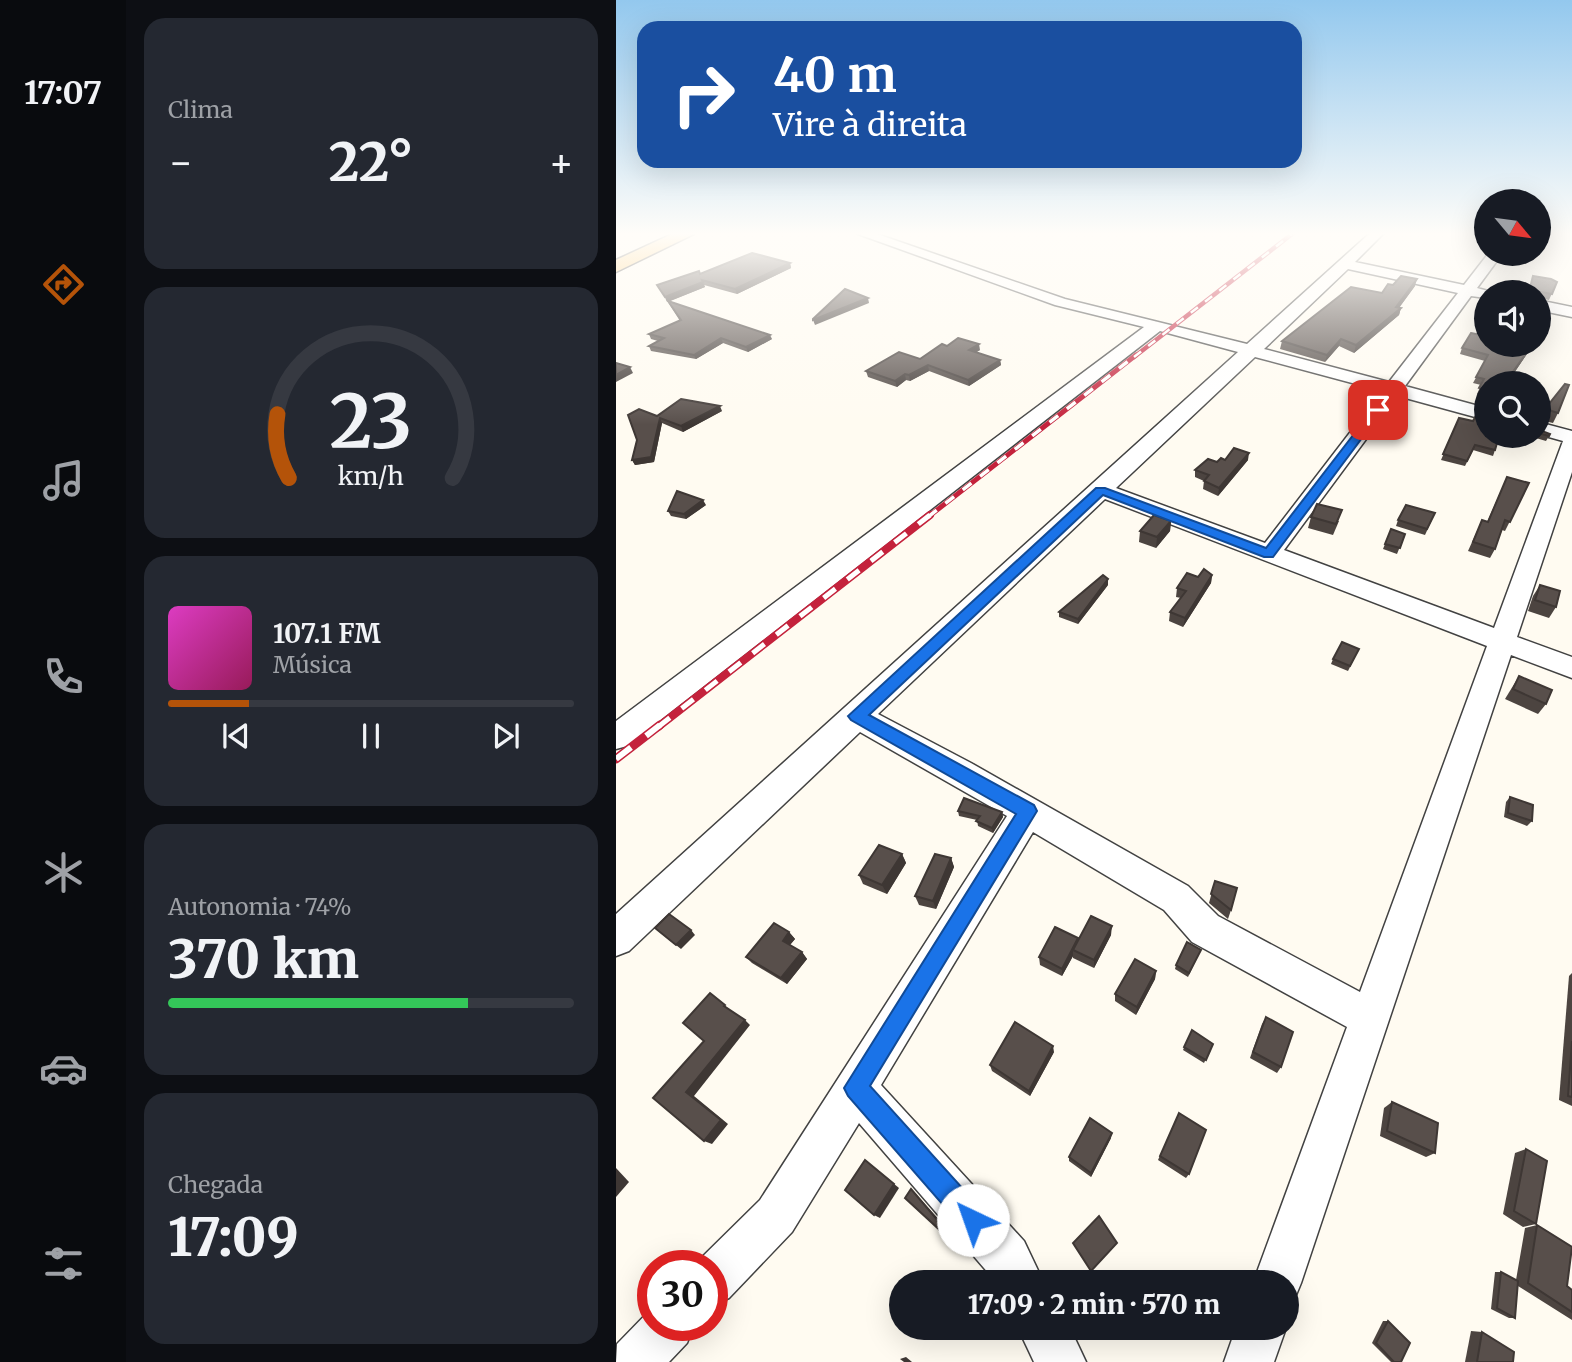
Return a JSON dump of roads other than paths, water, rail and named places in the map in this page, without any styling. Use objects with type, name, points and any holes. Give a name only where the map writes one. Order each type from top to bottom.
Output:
[{"type":"street","points":[[1047,298],[1474,411]]},
{"type":"street","points":[[616,938],[1308,298]]},
{"type":"street","points":[[1269,554],[1393,390],[1472,298]]},
{"type":"street","points":[[1551,308],[1572,312]]},
{"type":"street","points":[[616,737],[1157,325]]},
{"type":"street","points":[[1282,1270],[1572,439],[1551,432]]},
{"type":"street","points":[[1101,490],[1572,668]]},
{"type":"street","points":[[856,716],[1028,811],[1176,898],[1205,929],[1370,1018]]},
{"type":"street","points":[[728,1265],[776,1216],[1028,811]]},
{"type":"street","points":[[856,1088],[1007,1258],[1013,1270]]},
{"type":"street","points":[[1049,1340],[1061,1362]]},
{"type":"street","points":[[1249,1362],[1257,1340]]},
{"type":"street","points":[[635,1362],[654,1341]]},
{"type":"railway","points":[[1134,357],[1210,298]]},
{"type":"railway","points":[[928,517],[1136,355]]},
{"type":"railway","points":[[658,727],[930,515]]},
{"type":"railway","points":[[616,759],[660,725]]}]
